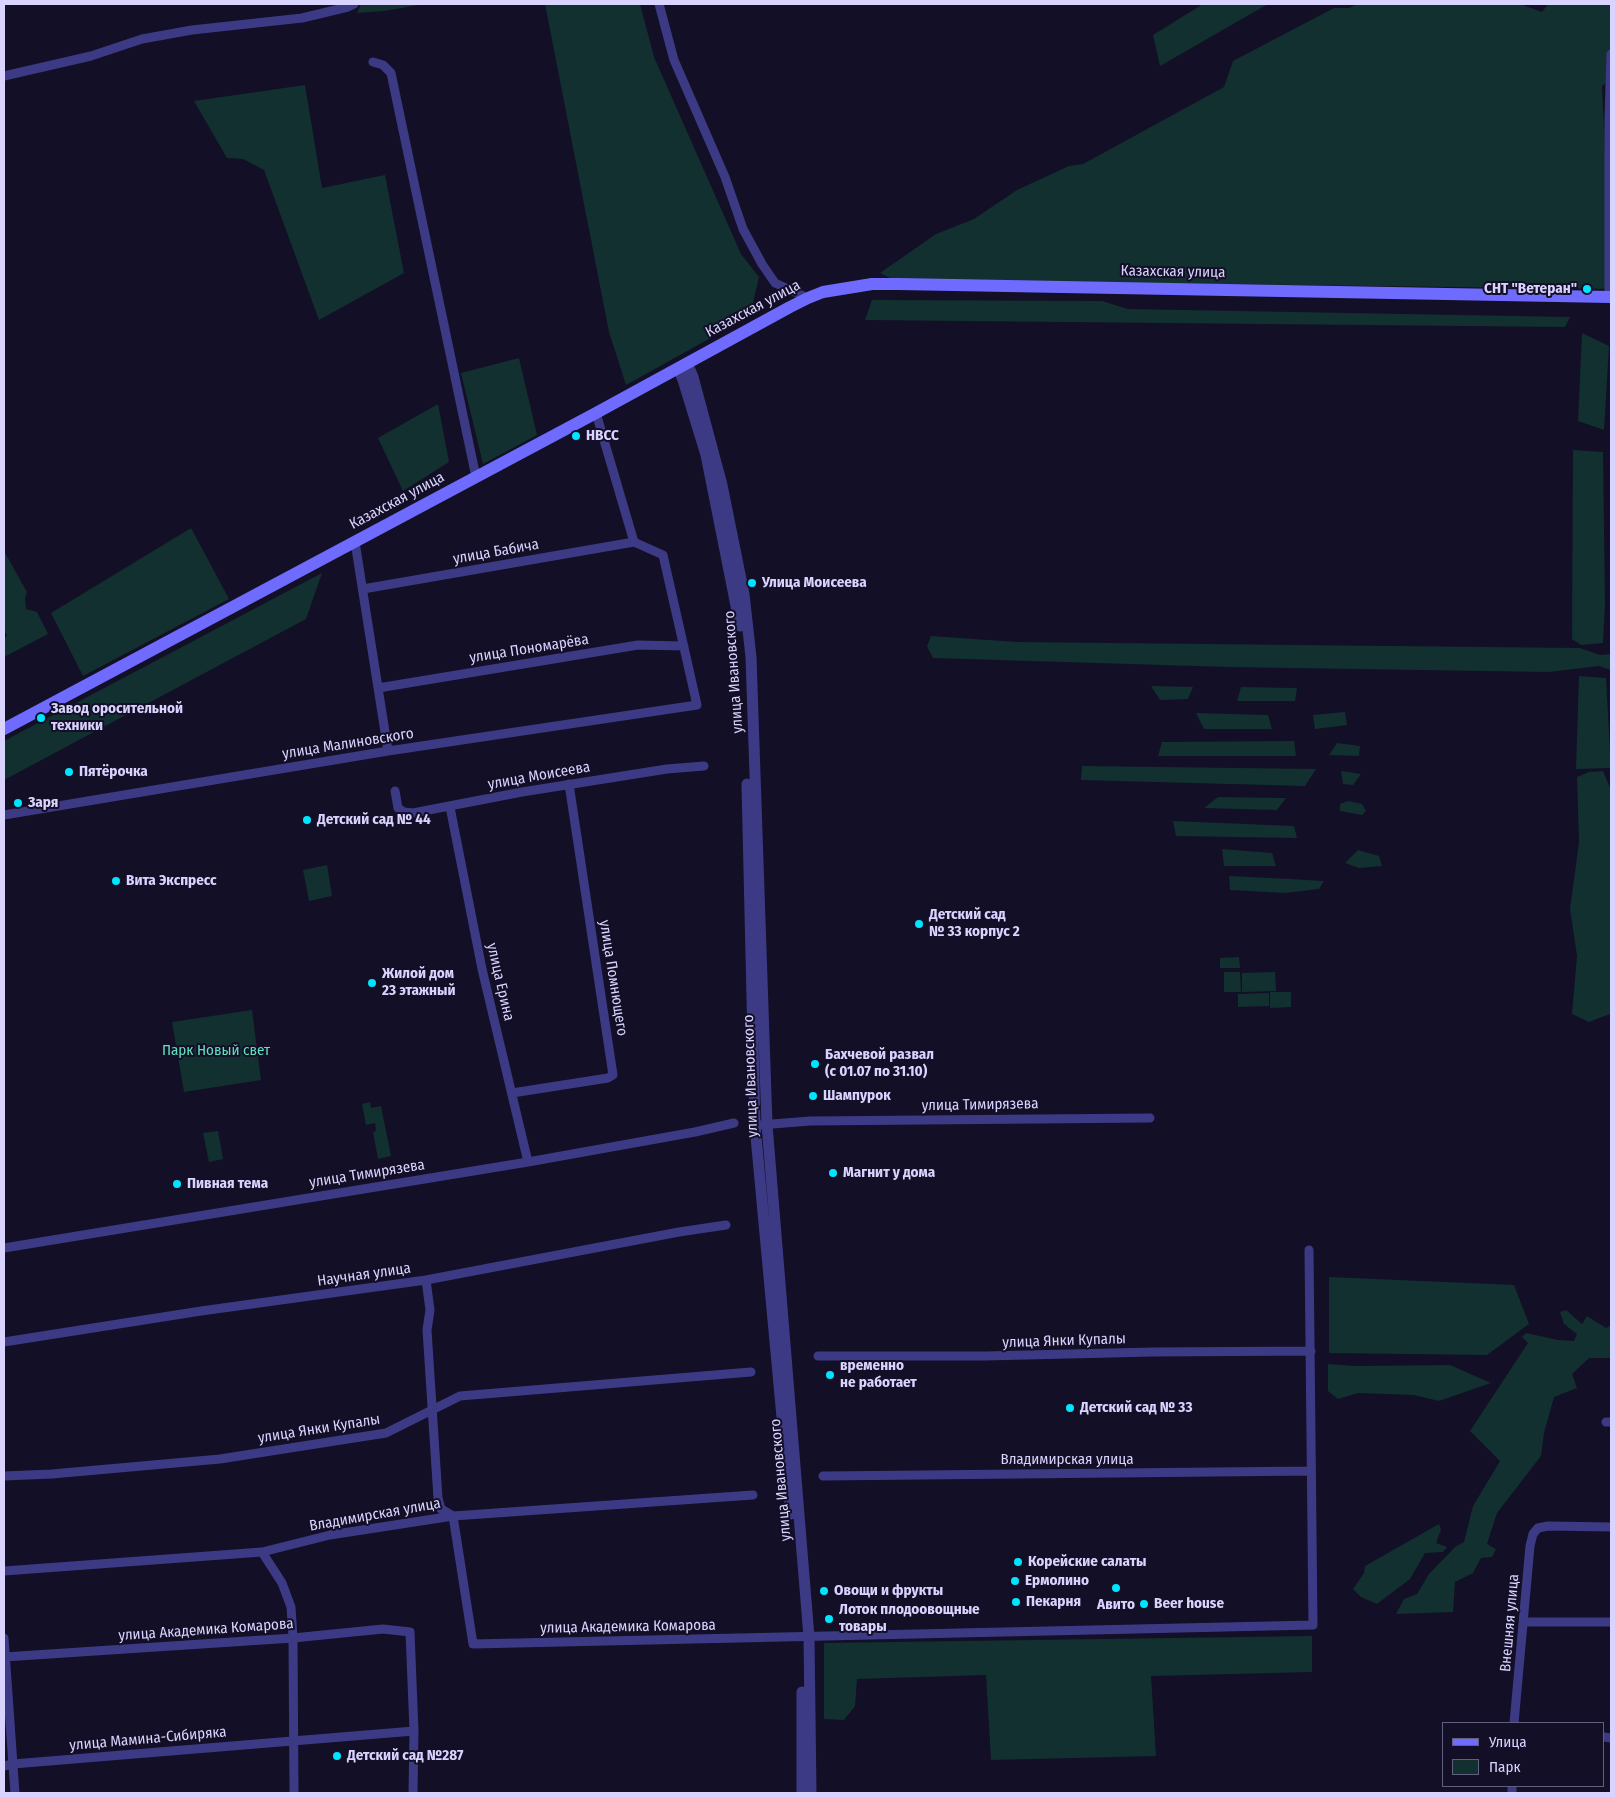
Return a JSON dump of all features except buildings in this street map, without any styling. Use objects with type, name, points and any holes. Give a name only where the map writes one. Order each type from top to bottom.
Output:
[{"type":"main road","name":"Казахская улица","points":[[4,729],[808,298],[837,289],[872,284],[1610,297]]},
{"type":"street","points":[[4,76],[91,56],[142,39],[192,30],[302,18],[354,4]]},
{"type":"street","points":[[660,4],[674,60],[725,177],[743,229],[775,283],[808,298]]},
{"type":"street","points":[[1610,297],[1609,119],[1611,54]]},
{"type":"street","points":[[373,62],[383,65],[391,73],[476,477]]},
{"type":"street","name":"улица Ивановского","points":[[683,366],[683,380],[706,455],[740,626],[744,659],[761,1125],[806,1637],[811,1793]]},
{"type":"street","points":[[596,413],[634,542],[663,555],[684,646]]},
{"type":"street","points":[[355,542],[388,751]]},
{"type":"street","name":"улица Бабича","points":[[363,589],[634,542]]},
{"type":"street","name":"улица Пономарёва","points":[[378,688],[638,645],[684,646]]},
{"type":"street","name":"улица Малиновского","points":[[4,815],[388,751],[697,704],[684,646]]},
{"type":"street","name":"улица Моисеева","points":[[395,791],[398,808],[404,812],[412,813],[569,784],[704,766]]},
{"type":"street","name":"улица Помнющего","points":[[512,1093],[608,1078],[613,1075],[569,784]]},
{"type":"street","name":"улица Ерина","points":[[450,807],[482,969],[528,1162]]},
{"type":"street","name":"улица Тимирязева","points":[[761,1125],[810,1121],[1150,1118]]},
{"type":"street","name":"улица Тимирязева","points":[[4,1248],[528,1162],[695,1132],[734,1123]]},
{"type":"street","name":"Научная улица","points":[[4,1342],[200,1311],[426,1280],[679,1232],[726,1225]]},
{"type":"street","points":[[1309,1250],[1311,1471]]},
{"type":"street","points":[[426,1280],[430,1310],[427,1330],[438,1498],[441,1509],[453,1516]]},
{"type":"street","name":"улица Янки Купалы","points":[[818,1356],[985,1356],[1311,1351]]},
{"type":"street","name":"улица Янки Купалы","points":[[4,1476],[52,1474],[229,1457],[386,1433],[460,1396],[751,1372]]},
{"type":"street","name":"улица Академика Комарова","points":[[453,1516],[473,1644],[1313,1624],[1311,1471]]},
{"type":"street","name":"Владимирская улица","points":[[823,1476],[1311,1471]]},
{"type":"street","name":"Владимирская улица","points":[[4,1571],[262,1552],[330,1535],[453,1516],[753,1495]]},
{"type":"street","name":"Внешняя улица","points":[[1514,1722],[1530,1546],[1533,1534],[1538,1528],[1548,1526],[1611,1527]]},
{"type":"street","points":[[262,1552],[282,1582],[291,1607],[294,1793]]},
{"type":"street","points":[[1524,1622],[1611,1622]]},
{"type":"street","name":"улица Академика Комарова","points":[[5,1657],[293,1638],[383,1629],[410,1632],[414,1730]]},
{"type":"street","name":"улица Ивановского","points":[[802,1793],[806,1637]]},
{"type":"street","points":[[4,1638],[8,1765],[15,1793]]},
{"type":"street","points":[[413,1793],[414,1730]]},
{"type":"street","name":"улица Мамина-Сибиряка","points":[[8,1765],[414,1730]]},
{"type":"green space","points":[[361,4],[425,4],[384,11],[357,13]]},
{"type":"green space","points":[[545,4],[640,4],[654,57],[741,254],[759,277],[750,316],[626,385],[609,332]]},
{"type":"green space","points":[[1203,4],[1268,4],[1160,66],[1153,35]]},
{"type":"green space","points":[[1358,4],[1520,4],[1542,12],[1548,4],[1611,4],[1611,37],[1607,83],[1602,86],[1611,289],[894,280],[880,273],[936,234],[974,219],[1017,190],[1069,166],[1083,164],[1224,87],[1233,61],[1334,8],[1349,8]]},
{"type":"green space","points":[[305,85],[322,188],[385,175],[404,273],[319,320],[264,170],[243,159],[227,158],[194,101]]},
{"type":"green space","points":[[872,300],[1102,301],[1128,309],[1570,317],[1565,327],[865,320]]},
{"type":"green space","points":[[1582,333],[1609,346],[1604,430],[1578,421]]},
{"type":"green space","points":[[519,358],[537,435],[483,464],[461,373]]},
{"type":"green space","points":[[438,404],[449,462],[403,491],[378,438]]},
{"type":"green space","points":[[1573,450],[1603,452],[1605,603],[1603,643],[1581,645],[1572,639]]},
{"type":"green space","points":[[191,528],[229,599],[83,676],[51,613]]},
{"type":"green space","points":[[4,551],[27,592],[25,598],[26,609],[37,612],[48,634],[4,657],[4,638],[7,636],[4,629]]},
{"type":"green space","points":[[322,573],[306,619],[4,780],[4,741]]},
{"type":"green space","points":[[931,636],[1017,642],[1580,648],[1600,655],[1611,654],[1611,670],[1599,666],[1549,672],[1228,667],[933,658],[927,646]]},
{"type":"green space","points":[[1579,676],[1606,678],[1611,768],[1576,769]]},
{"type":"green space","points":[[1151,686],[1193,687],[1188,699],[1160,700]]},
{"type":"green space","points":[[1241,687],[1297,688],[1295,701],[1237,701]]},
{"type":"green space","points":[[1345,712],[1347,725],[1315,729],[1313,715]]},
{"type":"green space","points":[[1196,713],[1268,715],[1272,729],[1204,729]]},
{"type":"green space","points":[[1294,741],[1296,756],[1158,756],[1162,742]]},
{"type":"green space","points":[[1337,743],[1360,746],[1359,756],[1329,755]]},
{"type":"green space","points":[[1082,766],[1316,769],[1305,786],[1081,780]]},
{"type":"green space","points":[[1341,771],[1361,774],[1353,785],[1343,784]]},
{"type":"green space","points":[[1603,771],[1611,790],[1610,1014],[1589,1022],[1572,1014],[1577,956],[1570,909],[1579,842],[1577,777],[1589,772]]},
{"type":"green space","points":[[1218,797],[1286,798],[1277,810],[1204,808]]},
{"type":"green space","points":[[1348,801],[1362,804],[1366,811],[1362,815],[1340,811],[1340,804]]},
{"type":"green space","points":[[1173,821],[1294,826],[1297,838],[1176,836]]},
{"type":"green space","points":[[1222,849],[1272,853],[1276,866],[1224,866]]},
{"type":"green space","points":[[1358,850],[1379,856],[1382,866],[1359,868],[1345,863]]},
{"type":"green space","points":[[327,865],[332,896],[309,901],[303,870]]},
{"type":"green space","points":[[1229,876],[1324,881],[1319,889],[1285,893],[1230,890]]},
{"type":"green space","points":[[1239,957],[1240,968],[1220,968],[1220,958]]},
{"type":"green space","points":[[1224,972],[1240,972],[1241,992],[1224,992]]},
{"type":"green space","points":[[1275,972],[1276,991],[1242,992],[1242,973]]},
{"type":"green space","points":[[1270,992],[1291,992],[1291,1007],[1270,1008]]},
{"type":"green space","points":[[1269,993],[1269,1006],[1238,1007],[1238,994]]},
{"type":"green space","name":"Парк Новый свет","points":[[252,1010],[261,1080],[184,1092],[172,1022]]},
{"type":"green space","points":[[370,1102],[371,1108],[381,1106],[391,1156],[378,1159],[373,1132],[376,1131],[375,1123],[366,1125],[362,1104]]},
{"type":"green space","points":[[218,1131],[223,1159],[209,1162],[203,1133]]},
{"type":"green space","points":[[1329,1277],[1514,1285],[1529,1324],[1487,1355],[1329,1353]]},
{"type":"green space","points":[[1566,1310],[1582,1324],[1587,1316],[1606,1328],[1611,1325],[1611,1358],[1589,1358],[1572,1374],[1577,1388],[1554,1397],[1544,1433],[1541,1456],[1497,1513],[1487,1544],[1496,1549],[1492,1557],[1481,1558],[1473,1573],[1455,1582],[1453,1612],[1396,1614],[1404,1599],[1417,1594],[1429,1574],[1455,1547],[1464,1542],[1473,1506],[1500,1461],[1470,1431],[1528,1343],[1522,1337],[1526,1333],[1558,1340],[1574,1341],[1577,1334],[1564,1324],[1560,1312]]},
{"type":"green space","points":[[1328,1364],[1355,1366],[1450,1365],[1491,1383],[1439,1401],[1414,1395],[1358,1393],[1338,1399],[1328,1391]]},
{"type":"green space","points":[[1439,1524],[1441,1530],[1436,1543],[1447,1547],[1443,1552],[1425,1553],[1410,1579],[1377,1604],[1361,1597],[1353,1589],[1364,1573],[1365,1566]]},
{"type":"green space","points":[[1312,1636],[1312,1672],[1151,1676],[1156,1756],[991,1760],[986,1675],[857,1679],[855,1706],[844,1720],[824,1719],[824,1643]]},
{"type":"place","name":"СНТ \"Ветеран\"","points":[[1587,289]]},
{"type":"place","name":"НВСС","points":[[576,436]]},
{"type":"place","name":"Улица Моисеева","points":[[752,583]]},
{"type":"place","name":"Завод оросительной техники","points":[[41,718]]},
{"type":"place","name":"Пятёрочка","points":[[69,772]]},
{"type":"place","name":"Заря","points":[[18,803]]},
{"type":"place","name":"Детский сад № 44","points":[[307,820]]},
{"type":"place","name":"Вита Экспресс","points":[[116,881]]},
{"type":"place","name":"Детский сад № 33 корпус 2","points":[[919,924]]},
{"type":"place","name":"Жилой дом 23 этажный","points":[[372,983]]},
{"type":"place","name":"Бахчевой развал (с 01.07 по 31.10)","points":[[815,1064]]},
{"type":"place","name":"Шампурок","points":[[813,1096]]},
{"type":"place","name":"Магнит у дома","points":[[833,1173]]},
{"type":"place","name":"Пивная тема","points":[[177,1184]]},
{"type":"place","name":"временно не работает","points":[[830,1375]]},
{"type":"place","name":"Детский сад № 33","points":[[1070,1408]]},
{"type":"place","name":"Корейские салаты","points":[[1018,1562]]},
{"type":"place","name":"Ермолино","points":[[1015,1581]]},
{"type":"place","name":"Авито","points":[[1116,1588]]},
{"type":"place","name":"Овощи и фрукты","points":[[824,1591]]},
{"type":"place","name":"Пекарня","points":[[1016,1602]]},
{"type":"place","name":"Beer house","points":[[1144,1604]]},
{"type":"place","name":"Лоток плодоовощные товары","points":[[829,1619]]},
{"type":"place","name":"Детский сад №287","points":[[337,1756]]}]
